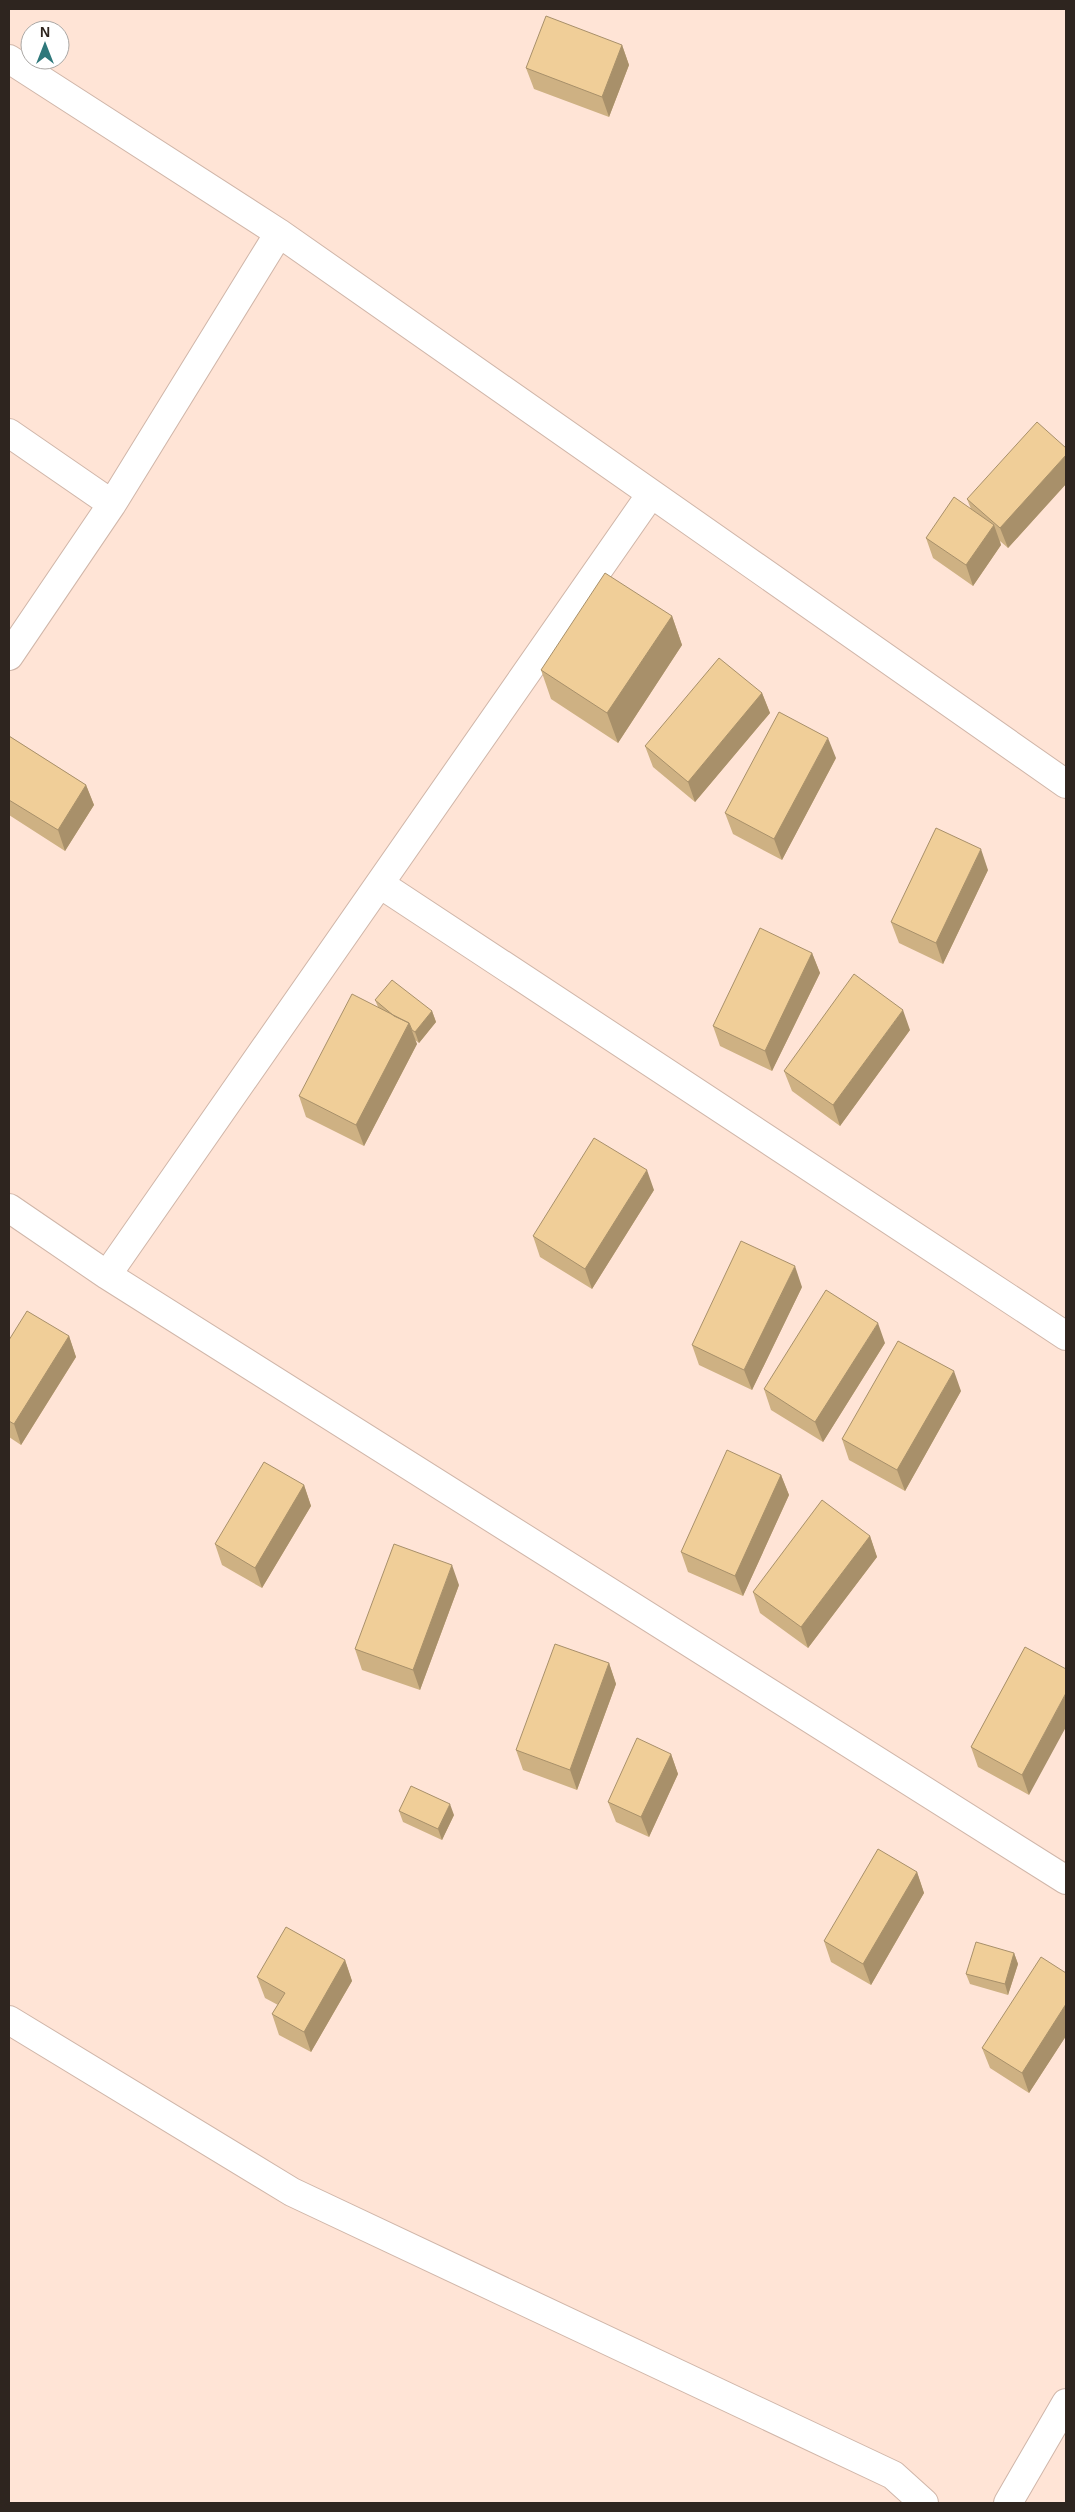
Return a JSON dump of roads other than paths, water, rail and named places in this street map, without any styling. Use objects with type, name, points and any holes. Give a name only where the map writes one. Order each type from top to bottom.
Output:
[{"type":"street","points":[[9,59],[279,233],[1066,784]]},
{"type":"street","points":[[9,656],[112,504],[279,233]]},
{"type":"street","points":[[9,433],[112,504]]},
{"type":"street","points":[[107,1275],[651,494]]},
{"type":"street","points":[[380,884],[1066,1336]]},
{"type":"street","points":[[9,1208],[107,1275],[1066,1880]]},
{"type":"street","points":[[9,2020],[292,2192],[894,2475],[924,2503]]},
{"type":"street","points":[[1008,2503],[1066,2403]]}]
